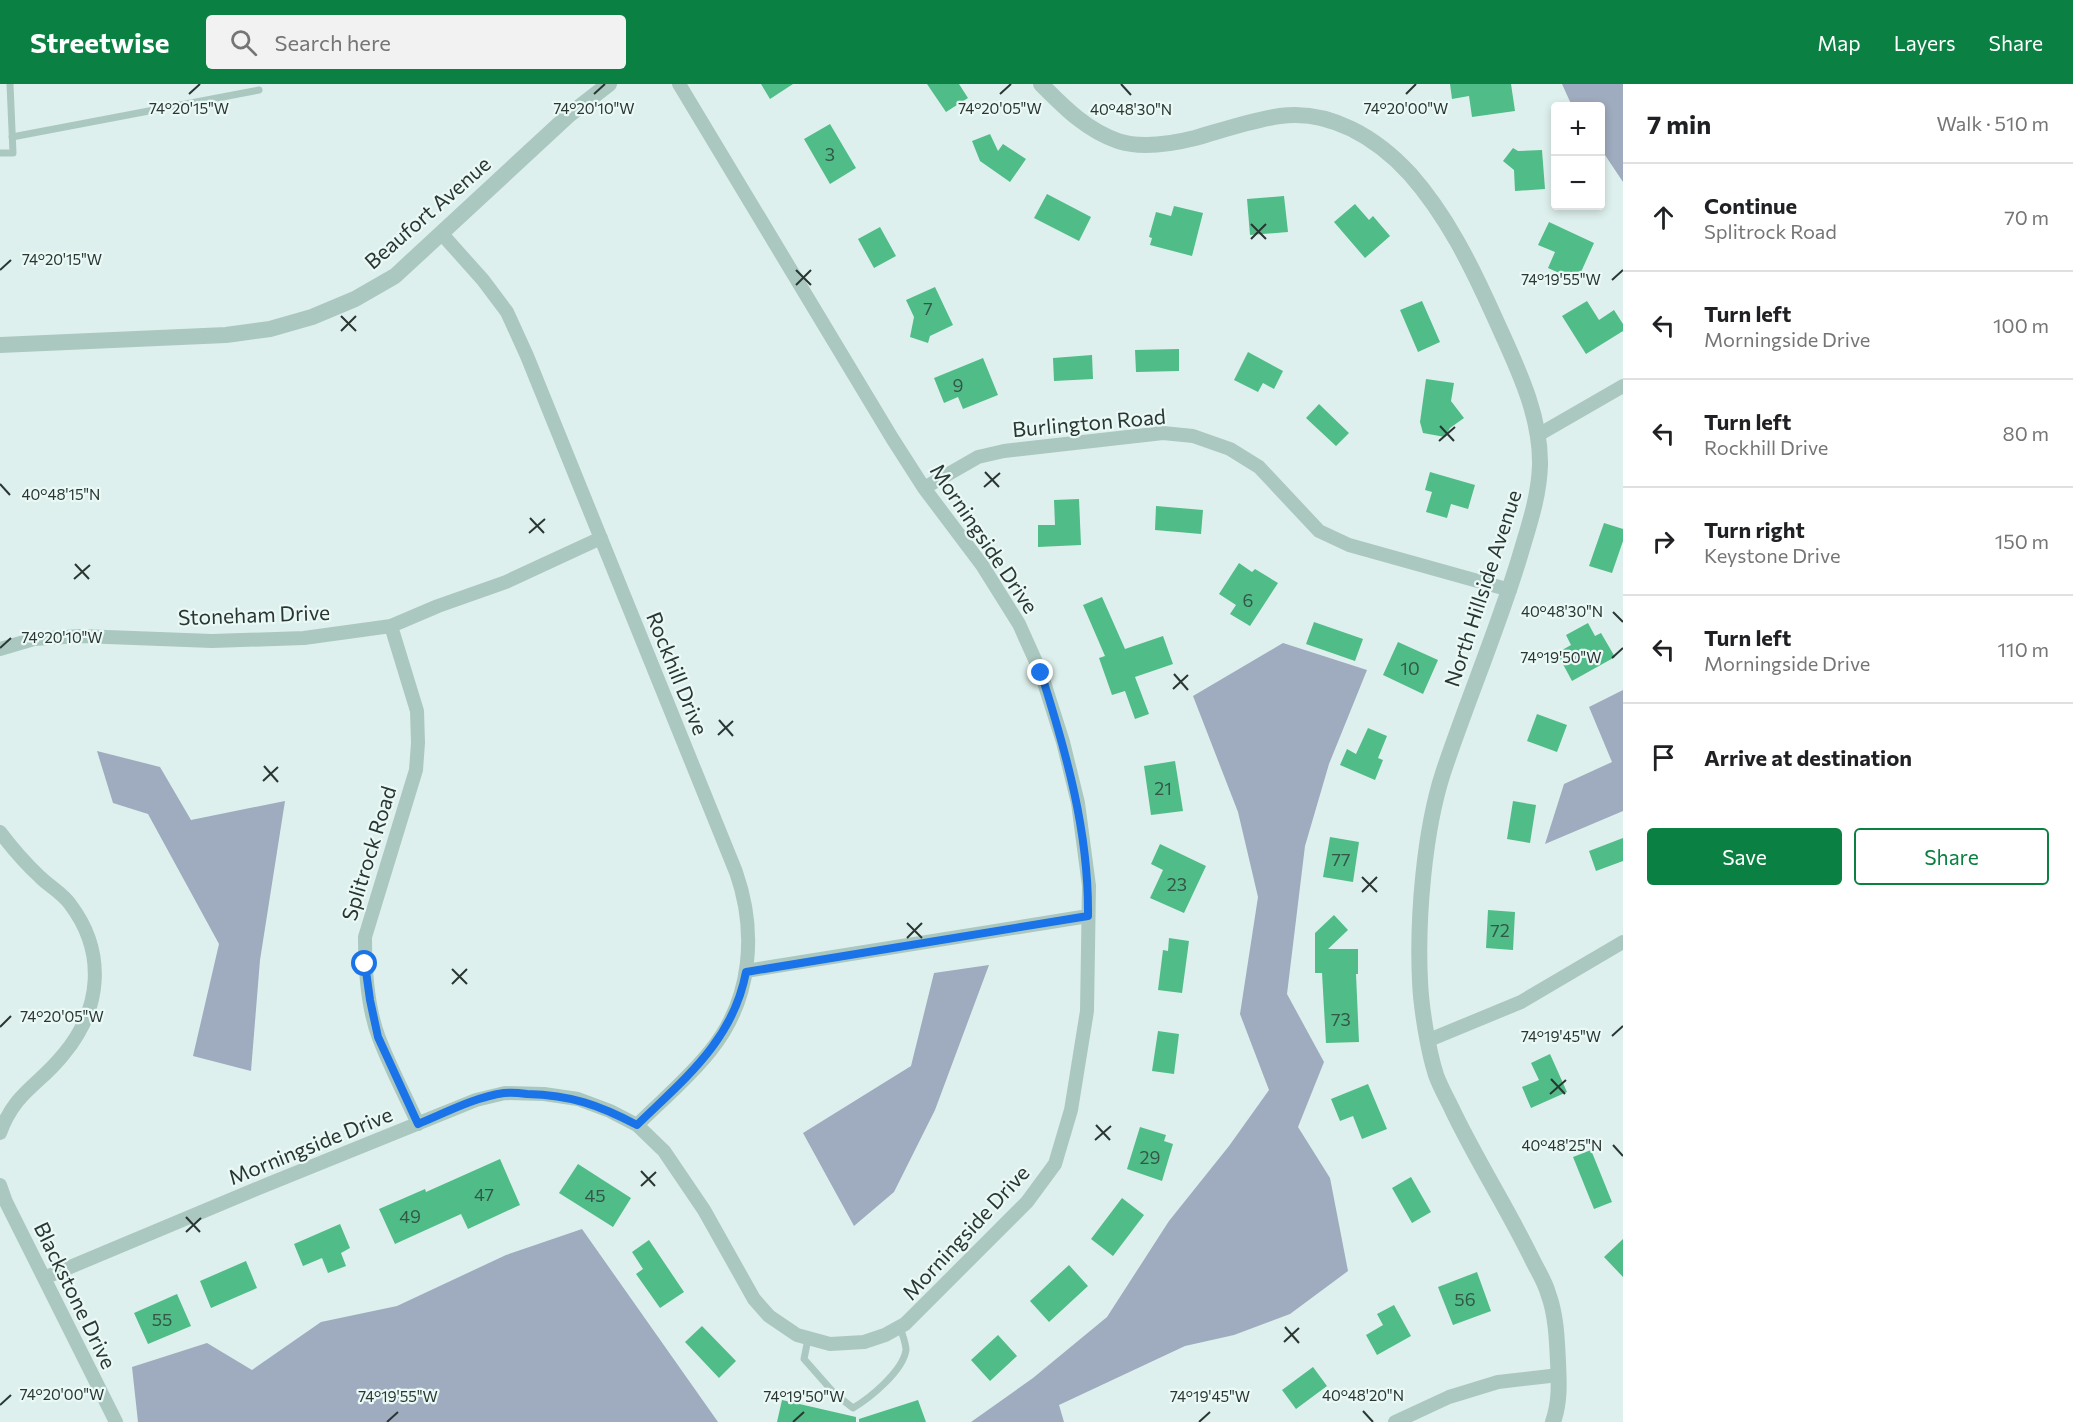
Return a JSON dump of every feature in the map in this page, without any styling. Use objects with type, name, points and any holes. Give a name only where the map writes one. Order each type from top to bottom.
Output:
[{"type":"street","name":"Beaufort Avenue","points":[[0,345],[226,335],[270,329],[312,317],[355,299],[395,276],[569,115],[609,84]]},
{"type":"street","name":"Morningside Drive","points":[[44,1278],[476,1100],[505,1093],[544,1094],[578,1099],[610,1111],[637,1125],[664,1151],[704,1210],[754,1299],[777,1323],[808,1339],[830,1344],[853,1344],[885,1335],[914,1316],[1027,1202],[1055,1164],[1071,1110],[1087,1011],[1089,886],[1078,803],[1063,742],[1041,673],[1019,624],[982,565],[924,489],[886,429],[680,84]]},
{"type":"street","name":"North Hillside Avenue","points":[[1041,84],[1073,116],[1096,131],[1121,142],[1147,145],[1180,142],[1279,116],[1308,114],[1337,122],[1363,135],[1387,152],[1431,198],[1452,231],[1474,271],[1528,395],[1538,435],[1540,467],[1535,506],[1510,590],[1442,777],[1427,849],[1421,913],[1420,980],[1436,1075],[1461,1128],[1526,1246],[1549,1293],[1556,1332],[1559,1375],[1558,1406],[1553,1422]]},
{"type":"street","name":"Rockhill Drive","points":[[441,233],[483,280],[507,312],[601,538],[742,890],[749,945],[746,972],[732,1017],[712,1049],[637,1125]]},
{"type":"street","points":[[1538,435],[1623,386]]},
{"type":"street","name":"Burlington Road","points":[[924,489],[978,457],[1004,451],[1163,433],[1193,436],[1230,449],[1259,467],[1319,531],[1349,545],[1510,590]]},
{"type":"street","name":"Stoneham Drive","points":[[0,649],[34,639],[81,636],[212,640],[304,638],[391,626],[438,606],[506,582],[601,538]]},
{"type":"street","name":"Splitrock Road","points":[[391,626],[417,711],[416,770],[365,937],[365,964],[378,1037],[418,1124]]},
{"type":"street","points":[[0,832],[39,876],[74,909],[89,939],[96,976],[88,1013],[75,1040],[60,1059],[18,1099],[0,1133]]},
{"type":"street","points":[[746,972],[1088,916]]},
{"type":"street","points":[[1429,1040],[1521,1002],[1623,942]]},
{"type":"street","name":"Blackstone Drive","points":[[0,1185],[6,1202],[116,1422]]},
{"type":"street","points":[[1395,1422],[1449,1397],[1498,1382],[1559,1375]]},
{"type":"lane","points":[[0,153],[13,153],[9,84]]},
{"type":"lane","points":[[12,136],[259,90]]},
{"type":"lane","points":[[808,1339],[804,1359],[834,1393],[853,1408],[865,1401],[900,1367],[906,1349],[900,1327]]},
{"type":"shaded area","points":[[1562,84],[1623,84],[1623,182],[1605,155],[1605,102],[1570,102]]},
{"type":"shaded area","points":[[1283,643],[1367,670],[1329,764],[1305,846],[1287,994],[1324,1062],[1298,1127],[1330,1178],[1348,1271],[1290,1314],[1234,1335],[1185,1346],[1059,1405],[1064,1422],[971,1422],[1033,1378],[1107,1317],[1169,1221],[1229,1146],[1269,1090],[1240,1014],[1258,897],[1238,812],[1193,696]]},
{"type":"shaded area","points":[[1623,690],[1623,811],[1545,844],[1564,784],[1612,762],[1589,707]]},
{"type":"shaded area","points":[[97,751],[160,767],[191,820],[285,801],[260,960],[251,1071],[193,1056],[219,944],[148,814],[113,803]]},
{"type":"shaded area","points":[[989,965],[935,1110],[894,1192],[854,1226],[803,1133],[911,1066],[934,973]]},
{"type":"shaded area","points":[[582,1229],[718,1422],[138,1422],[132,1367],[207,1343],[252,1370],[321,1322],[397,1306],[506,1255]]},
{"type":"building","points":[[761,84],[793,84],[770,99]]},
{"type":"building","points":[[927,84],[959,84],[968,98],[946,112]]},
{"type":"building","points":[[1450,84],[1511,84],[1515,111],[1472,117],[1469,96],[1452,99]]},
{"type":"building","points":[[830,124],[856,168],[830,184],[804,139]]},
{"type":"building","points":[[990,134],[998,151],[1003,144],[1026,159],[1010,182],[980,161],[972,141]]},
{"type":"building","points":[[1513,148],[1518,151],[1542,150],[1545,189],[1515,191],[1514,170],[1503,161]]},
{"type":"building","points":[[1047,194],[1091,217],[1079,241],[1034,218]]},
{"type":"building","points":[[1284,196],[1288,232],[1250,235],[1247,199]]},
{"type":"building","points":[[1355,204],[1369,220],[1373,216],[1390,236],[1365,258],[1334,222]]},
{"type":"building","points":[[1174,206],[1203,213],[1192,256],[1150,245],[1152,238],[1149,237],[1156,212],[1171,216]]},
{"type":"building","points":[[1549,222],[1594,243],[1577,281],[1548,268],[1555,252],[1538,245]]},
{"type":"building","points":[[880,227],[896,256],[874,268],[858,239]]},
{"type":"building","points":[[935,287],[953,325],[930,336],[928,343],[910,337],[914,317],[906,300]]},
{"type":"building","points":[[1422,301],[1440,342],[1418,352],[1400,310]]},
{"type":"building","points":[[1587,301],[1599,320],[1614,310],[1623,324],[1623,331],[1586,354],[1562,316]]},
{"type":"building","points":[[1179,349],[1179,371],[1136,372],[1135,350]]},
{"type":"building","points":[[1248,352],[1283,371],[1274,389],[1263,383],[1258,392],[1234,380]]},
{"type":"building","points":[[1092,355],[1093,379],[1054,381],[1053,358]]},
{"type":"building","points":[[983,358],[998,395],[963,409],[958,397],[944,403],[934,378]]},
{"type":"building","points":[[1426,379],[1454,383],[1451,401],[1464,418],[1450,428],[1445,437],[1423,433],[1420,422]]},
{"type":"building","points":[[1319,404],[1349,433],[1336,446],[1306,418]]},
{"type":"building","points":[[1430,472],[1475,485],[1468,509],[1451,504],[1447,518],[1426,512],[1432,492],[1425,490]]},
{"type":"building","points":[[1079,499],[1081,545],[1038,547],[1038,525],[1055,525],[1054,500]]},
{"type":"building","points":[[1156,506],[1203,510],[1201,534],[1155,530]]},
{"type":"building","points":[[1604,523],[1623,529],[1623,541],[1612,573],[1589,566]]},
{"type":"building","points":[[1239,563],[1252,572],[1255,569],[1278,583],[1250,626],[1230,614],[1236,605],[1219,594]]},
{"type":"building","points":[[1102,597],[1125,649],[1163,636],[1173,664],[1135,677],[1149,714],[1135,719],[1125,691],[1112,695],[1099,658],[1105,656],[1083,605]]},
{"type":"building","points":[[1314,622],[1363,639],[1355,661],[1306,644]]},
{"type":"building","points":[[1588,623],[1595,636],[1601,633],[1615,657],[1572,681],[1557,653],[1571,645],[1566,635]]},
{"type":"building","points":[[1398,642],[1438,660],[1423,694],[1383,675]]},
{"type":"building","points":[[1537,714],[1567,725],[1557,752],[1527,741]]},
{"type":"building","points":[[1368,728],[1387,736],[1378,758],[1383,760],[1375,780],[1340,765],[1347,749],[1356,754]]},
{"type":"building","points":[[1175,761],[1183,811],[1151,815],[1144,766]]},
{"type":"building","points":[[1513,801],[1536,805],[1530,843],[1507,839]]},
{"type":"building","points":[[1330,837],[1359,842],[1353,882],[1323,877]]},
{"type":"building","points":[[1623,838],[1623,861],[1596,871],[1589,851]]},
{"type":"building","points":[[1160,844],[1206,866],[1184,913],[1150,898],[1163,870],[1151,864]]},
{"type":"building","points":[[1488,910],[1515,912],[1513,950],[1486,948]]},
{"type":"building","points":[[1334,915],[1348,930],[1328,949],[1358,949],[1358,974],[1356,974],[1359,1042],[1326,1043],[1322,973],[1315,973],[1315,933]]},
{"type":"building","points":[[1169,938],[1189,941],[1182,993],[1158,990],[1163,950],[1168,951]]},
{"type":"building","points":[[1158,1031],[1179,1034],[1174,1074],[1152,1071]]},
{"type":"building","points":[[1550,1054],[1567,1092],[1531,1108],[1522,1087],[1539,1080],[1531,1063]]},
{"type":"building","points":[[1368,1084],[1387,1129],[1362,1139],[1353,1116],[1340,1121],[1331,1099]]},
{"type":"building","points":[[1140,1127],[1166,1135],[1164,1141],[1173,1144],[1162,1181],[1127,1169]]},
{"type":"building","points":[[1591,1150],[1612,1202],[1594,1209],[1573,1157]]},
{"type":"building","points":[[500,1159],[520,1205],[468,1229],[461,1214],[395,1244],[379,1209],[425,1189],[426,1192]]},
{"type":"building","points":[[578,1164],[631,1198],[613,1227],[559,1193]]},
{"type":"building","points":[[1411,1177],[1431,1212],[1412,1223],[1392,1188]]},
{"type":"building","points":[[1122,1198],[1144,1215],[1113,1256],[1091,1239]]},
{"type":"building","points":[[340,1224],[350,1248],[341,1253],[346,1266],[328,1273],[322,1258],[303,1266],[294,1244]]},
{"type":"building","points":[[1623,1239],[1623,1277],[1604,1257]]},
{"type":"building","points":[[649,1240],[684,1292],[660,1308],[636,1274],[643,1269],[632,1252]]},
{"type":"building","points":[[246,1261],[257,1288],[211,1308],[200,1281]]},
{"type":"building","points":[[1069,1265],[1088,1286],[1049,1322],[1030,1301]]},
{"type":"building","points":[[1477,1272],[1491,1311],[1453,1325],[1438,1287]]},
{"type":"building","points":[[177,1294],[191,1326],[148,1344],[134,1313]]},
{"type":"building","points":[[1394,1305],[1411,1336],[1377,1355],[1366,1335],[1383,1325],[1377,1314]]},
{"type":"building","points":[[702,1326],[736,1361],[719,1378],[685,1342]]},
{"type":"building","points":[[998,1335],[1017,1356],[990,1381],[971,1360]]},
{"type":"building","points":[[1313,1367],[1327,1386],[1296,1409],[1282,1390]]},
{"type":"building","points":[[782,1400],[856,1417],[856,1422],[777,1422]]},
{"type":"building","points":[[918,1400],[926,1422],[859,1422],[859,1419]]},
{"type":"route","points":[[365,964],[378,1037],[418,1124],[476,1100],[505,1093],[544,1094],[578,1099],[610,1111],[637,1125],[700,1063],[723,1034],[739,1000],[746,972],[1088,916],[1089,886],[1078,803],[1063,742],[1041,673]]}]
